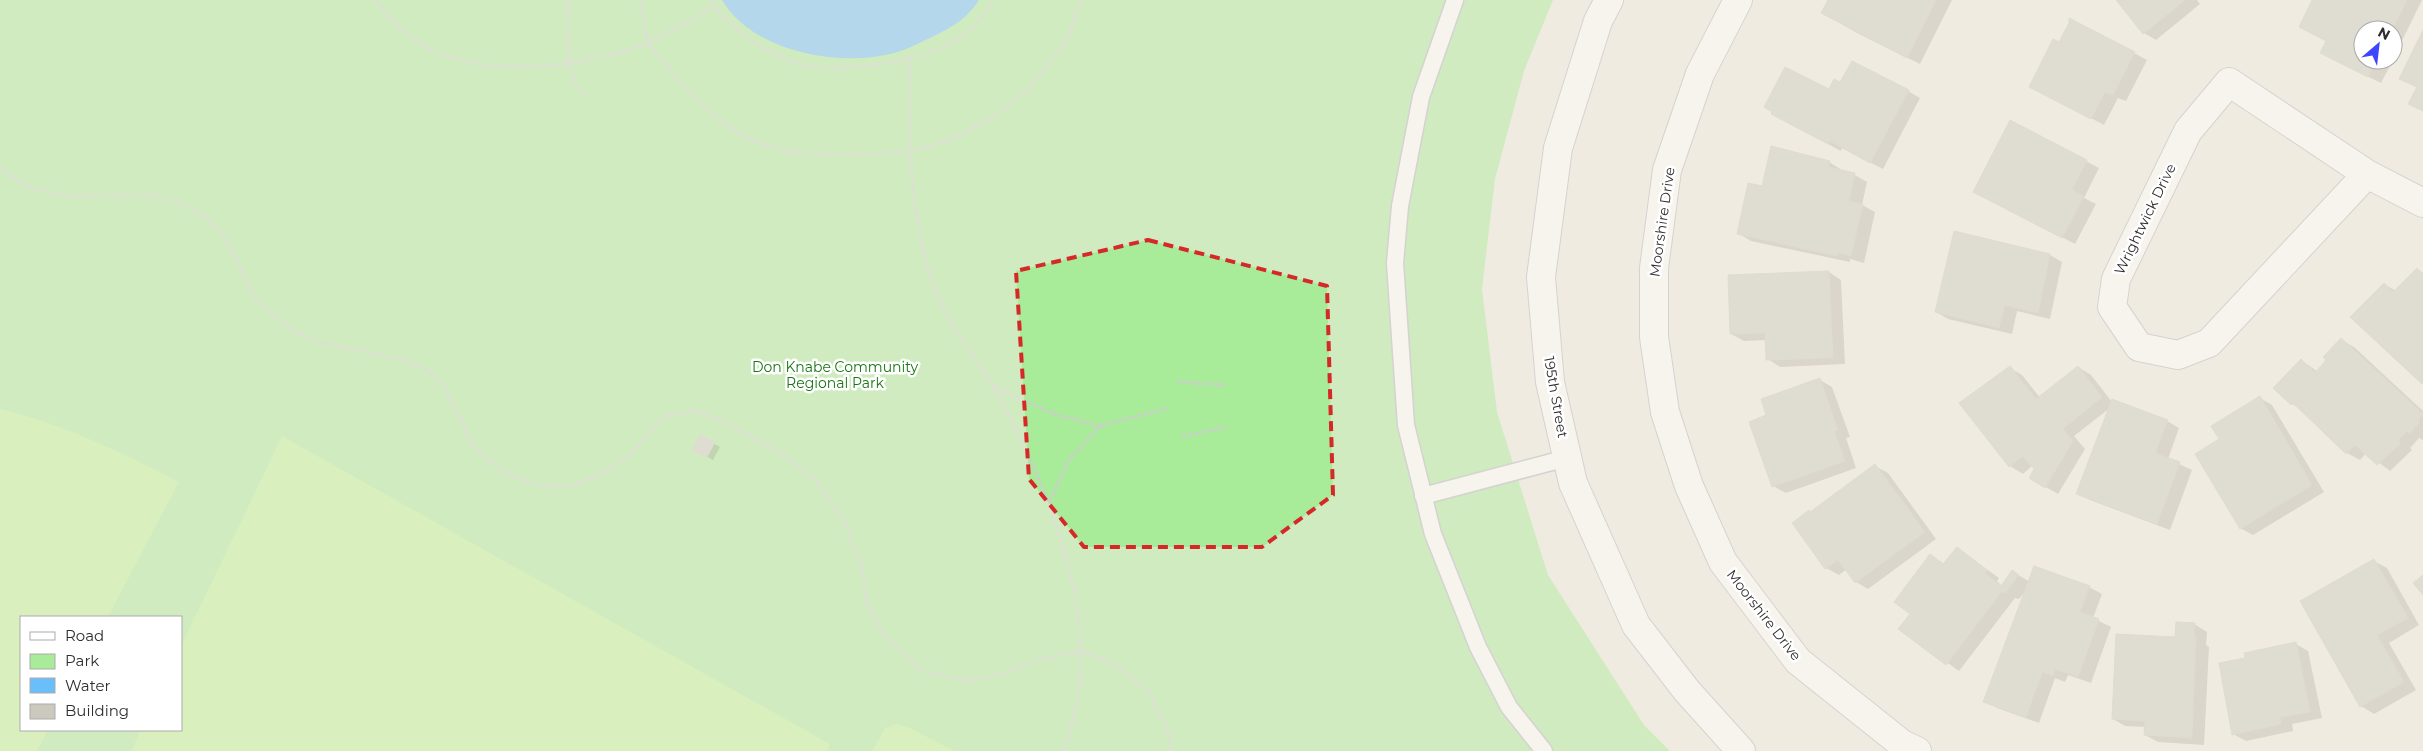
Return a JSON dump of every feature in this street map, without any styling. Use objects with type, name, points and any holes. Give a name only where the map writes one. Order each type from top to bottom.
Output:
[{"type":"street","name":"195th Street","points":[[1609,0],[1598,21],[1558,148],[1541,277],[1550,382],[1573,483],[1636,625],[1687,690],[1741,751]]},
{"type":"street","name":"Moorshire Drive","points":[[1738,0],[1700,74],[1668,170],[1654,268],[1654,337],[1665,412],[1689,486],[1723,562],[1798,661],[1902,744],[1917,751]]},
{"type":"street","name":"Wrightwick Drive","points":[[2367,174],[2209,343],[2178,355],[2139,347],[2112,307],[2116,279],[2188,131],[2229,82],[2367,174],[2423,203]]},
{"type":"lane","points":[[1455,0],[1421,96],[1400,206],[1395,263],[1406,425],[1432,534],[1478,647],[1509,707],[1544,751]]},
{"type":"lane","points":[[1424,496],[1567,458]]},
{"type":"path","points":[[377,0],[380,7],[407,35],[426,48],[452,57],[492,66],[569,64],[648,42],[715,7]]},
{"type":"path","points":[[567,0],[569,64],[575,84],[586,96]]},
{"type":"path","points":[[640,0],[648,42],[680,83],[722,122],[751,140],[788,152],[844,155],[909,152],[953,139],[995,115],[1028,90],[1069,36],[1081,0]]},
{"type":"path","points":[[711,0],[715,7],[741,33],[770,51],[796,63],[824,67],[856,67],[909,58],[938,50],[966,34],[985,14],[993,0]]},
{"type":"path","points":[[909,58],[909,152],[920,233],[940,300],[961,340],[993,386],[1050,501],[1074,598],[1081,651],[1078,698],[1063,751]]},
{"type":"path","points":[[0,169],[28,186],[62,196],[153,195],[182,204],[202,215],[225,237],[256,300],[292,330],[323,343],[363,354],[404,360],[425,369],[443,384],[474,447],[500,470],[538,486],[574,485],[603,473],[629,456],[663,416],[694,410],[730,425],[780,453],[816,481],[845,523],[861,564],[868,606],[886,638],[922,671],[967,680],[1002,674],[1038,660],[1081,651],[1109,662],[1149,691],[1168,731],[1172,751]]},
{"type":"path","points":[[1177,382],[1225,385]]},
{"type":"path","points":[[993,386],[1054,414],[1100,426],[1168,408]]},
{"type":"path","points":[[1050,501],[1068,461],[1100,426]]},
{"type":"path","points":[[1182,436],[1227,427]]},
{"type":"highlighted area","points":[[1148,240],[1327,286],[1333,495],[1262,547],[1084,547],[1029,479],[1016,271]]},
{"type":"green space","name":"Don Knabe Community Regional Park","points":[[0,0],[1553,0],[1524,71],[1495,179],[1482,289],[1497,412],[1548,575],[1644,725],[1670,751],[0,751]]},
{"type":"green space","points":[[0,409],[47,423],[92,440],[179,482],[109,616],[20,616],[20,731],[47,731],[37,751],[0,751]]},
{"type":"green space","points":[[282,436],[830,744],[827,751],[131,751],[141,731],[182,731],[182,644]]},
{"type":"green space","points":[[896,724],[908,727],[955,751],[872,751],[885,728]]},
{"type":"water","points":[[722,0],[979,0],[970,12],[958,22],[939,34],[911,47],[869,58],[845,58],[797,51],[774,43],[753,32],[736,17]]},
{"type":"building","points":[[1828,0],[1936,0],[1907,58],[1821,13]]},
{"type":"building","points":[[2116,0],[2185,0],[2143,34]]},
{"type":"building","points":[[2312,0],[2407,0],[2397,20],[2353,20],[2353,70],[2320,53],[2326,41],[2299,27]]},
{"type":"building","points":[[2069,18],[2135,52],[2113,95],[2105,92],[2091,119],[2029,87],[2053,39],[2059,42],[2069,23]]},
{"type":"building","points":[[2423,30],[2423,111],[2408,104],[2417,87],[2399,79]]},
{"type":"building","points":[[1852,61],[1909,90],[1870,163],[1830,141],[1828,144],[1771,114],[1772,112],[1764,107],[1785,67],[1829,89],[1834,79],[1840,82]]},
{"type":"building","points":[[2354,70],[2372,70],[2368,77]]},
{"type":"building","points":[[2010,120],[2087,160],[2072,190],[2084,196],[2062,238],[1973,192]]},
{"type":"building","points":[[1771,146],[1830,161],[1828,167],[1855,173],[1849,201],[1863,204],[1851,256],[1838,253],[1837,256],[1737,234],[1748,183],[1762,186]]},
{"type":"building","points":[[1954,231],[2050,254],[2038,313],[2005,305],[1999,328],[1935,312]]},
{"type":"building","points":[[2417,268],[2423,274],[2422,384],[2350,317],[2384,283],[2393,292]]},
{"type":"building","points":[[1829,271],[1833,358],[1766,360],[1765,333],[1730,334],[1728,275]]},
{"type":"building","points":[[2341,338],[2423,414],[2418,421],[2420,422],[2409,434],[2407,431],[2398,440],[2401,443],[2377,465],[2355,445],[2346,454],[2293,403],[2291,405],[2273,388],[2301,359],[2315,373],[2326,360],[2323,357]]},
{"type":"building","points":[[2010,366],[2036,399],[2078,366],[2102,397],[2063,429],[2073,441],[2045,488],[2029,478],[2034,469],[2023,456],[2009,467],[1959,403]]},
{"type":"building","points":[[1820,378],[1838,430],[1834,431],[1845,461],[1772,487],[1749,422],[1766,415],[1761,399]]},
{"type":"building","points":[[2260,396],[2312,485],[2240,529],[2195,454],[2219,439],[2211,426]]},
{"type":"building","points":[[2112,399],[2168,420],[2155,453],[2180,462],[2157,524],[2076,494]]},
{"type":"building","points":[[700,435],[715,442],[707,457],[692,450]]},
{"type":"building","points":[[1875,464],[1925,532],[1855,583],[1838,560],[1825,569],[1792,523]]},
{"type":"building","points":[[1957,547],[1987,570],[1985,573],[2001,586],[2012,570],[2019,575],[2005,593],[2002,591],[1946,665],[1898,629],[1910,614],[1894,602],[1930,554],[1943,564]]},
{"type":"building","points":[[2374,559],[2408,618],[2377,635],[2404,682],[2360,707],[2300,601]]},
{"type":"building","points":[[2034,566],[2090,586],[2080,612],[2099,619],[2078,677],[2055,669],[2053,676],[2042,672],[2026,717],[1983,702]]},
{"type":"building","points":[[2423,575],[2423,595],[2413,583]]},
{"type":"building","points":[[2176,622],[2195,623],[2192,738],[2144,735],[2145,721],[2112,719],[2116,634],[2175,637]]},
{"type":"building","points":[[2296,642],[2310,712],[2280,717],[2281,724],[2232,735],[2219,663],[2245,658],[2244,653]]}]
